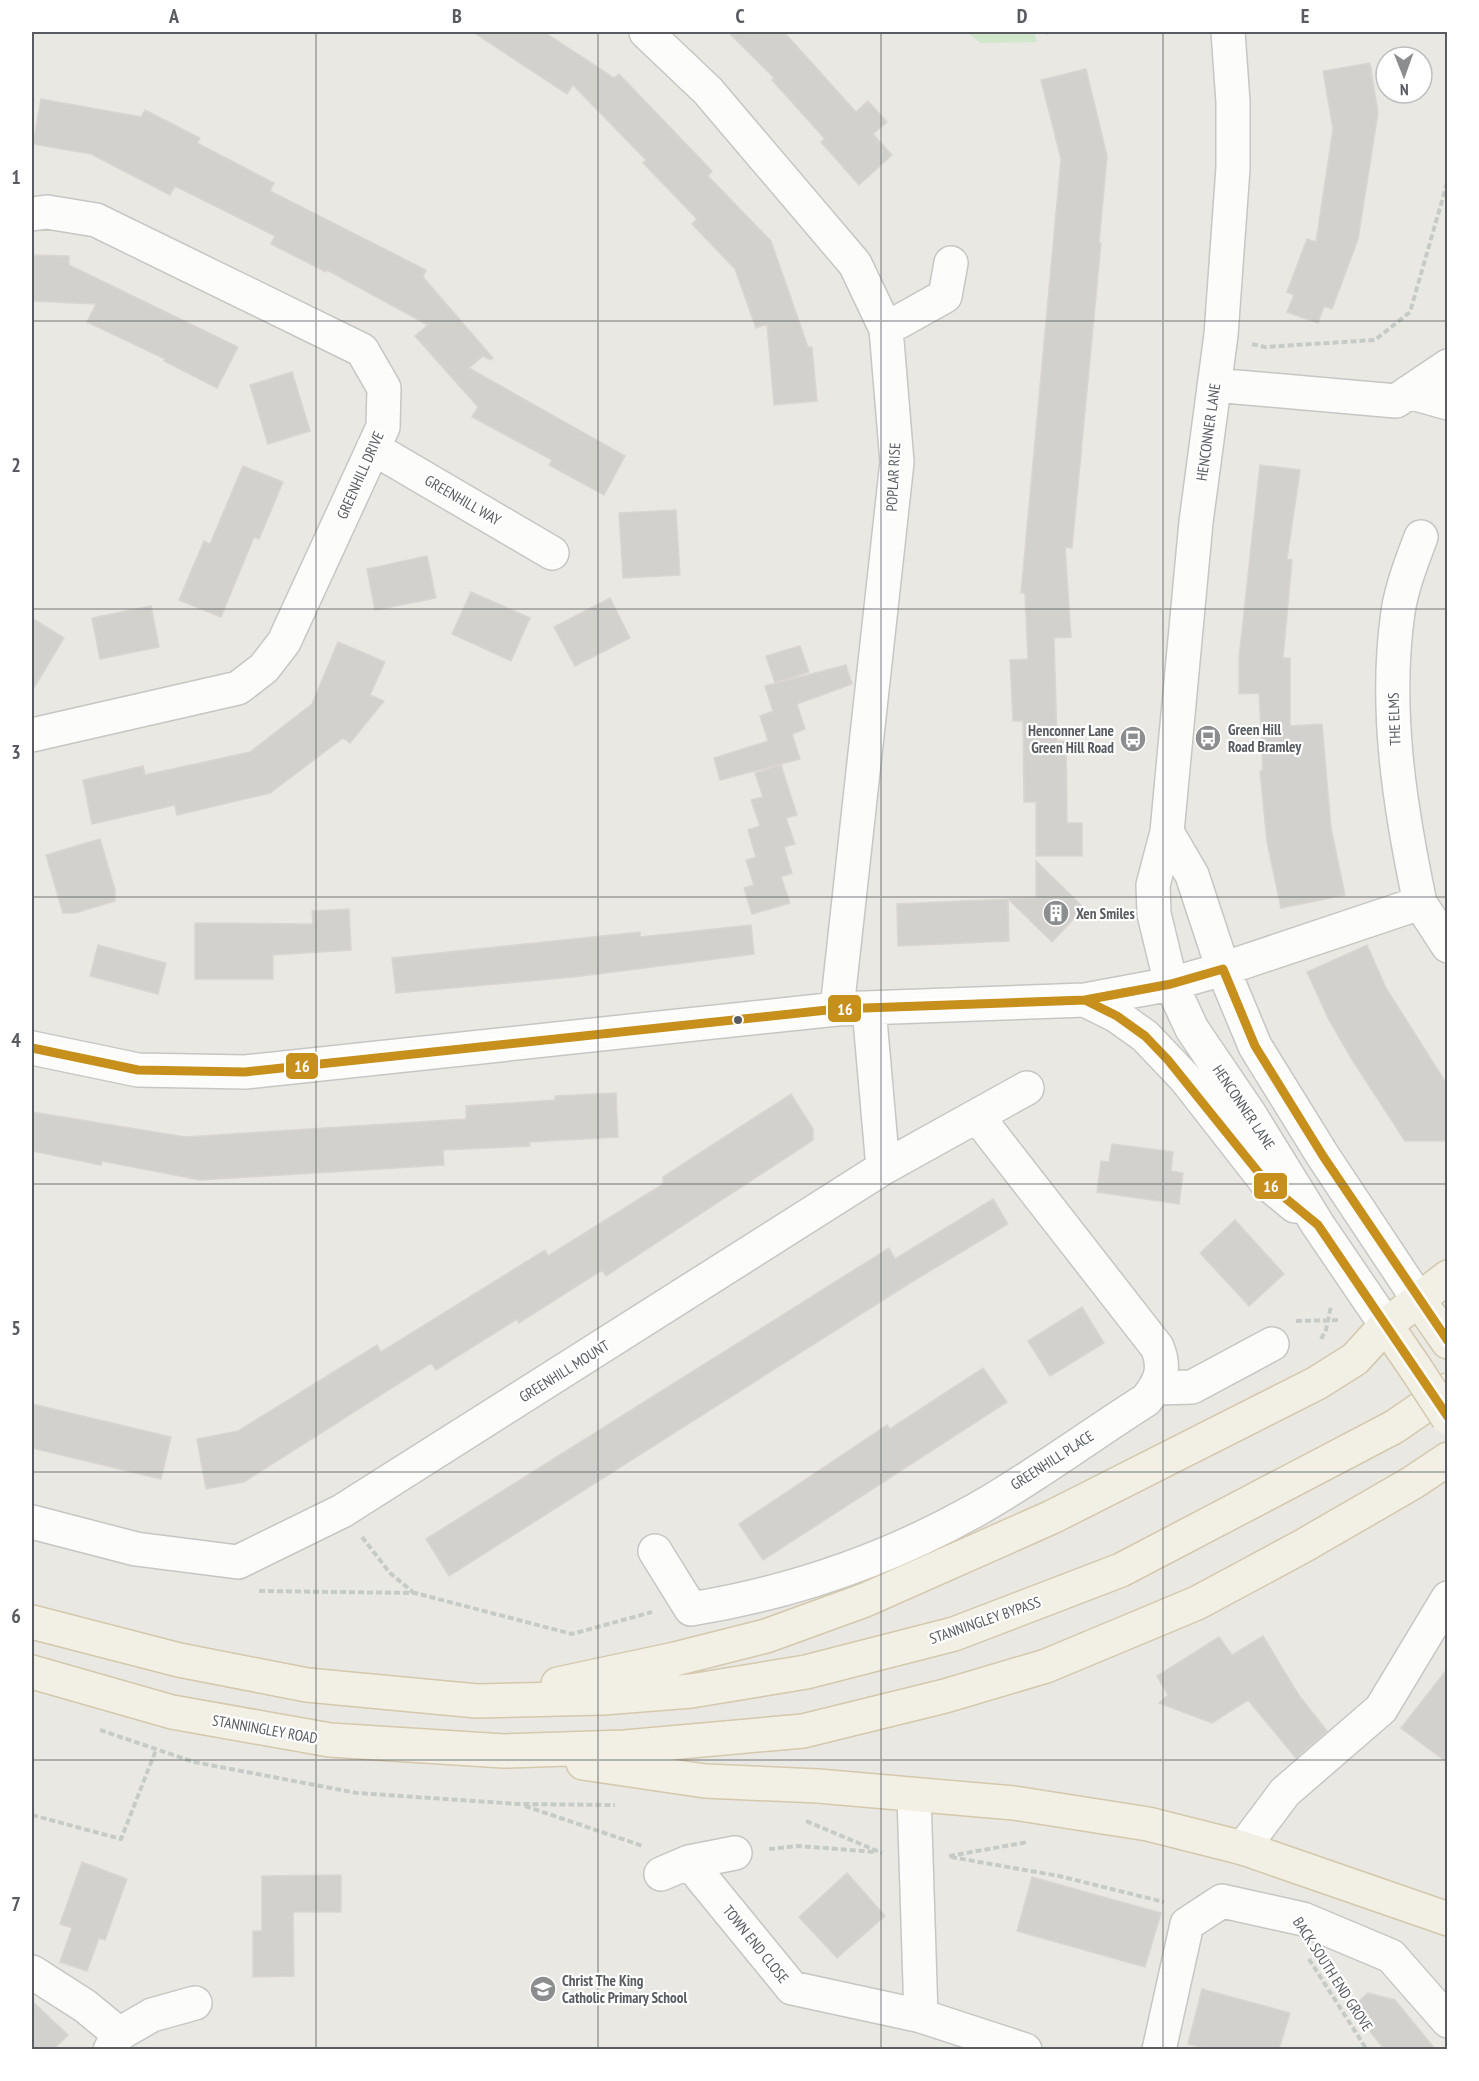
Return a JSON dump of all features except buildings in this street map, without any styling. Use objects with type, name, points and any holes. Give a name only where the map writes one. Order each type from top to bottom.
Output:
[{"type":"main road","points":[[32,1622],[179,1660],[307,1685],[477,1701],[698,1653],[766,1636],[865,1600],[1052,1517],[1317,1383],[1355,1359],[1386,1325],[1448,1277]]},
{"type":"main road","points":[[1418,1299],[1448,1342]]},
{"type":"main road","name":"HENCONNER LANE","points":[[1386,1325],[1448,1418]]},
{"type":"main road","name":"STANNINGLEY BYPASS","points":[[477,1701],[603,1698],[691,1691],[806,1672],[954,1634],[1121,1570],[1394,1427],[1448,1390]]},
{"type":"main road","points":[[504,1750],[625,1747],[803,1731],[945,1696],[1046,1666],[1197,1603],[1303,1546],[1412,1483],[1448,1459]]},
{"type":"main road","name":"STANNINGLEY ROAD","points":[[32,1672],[172,1712],[330,1740],[504,1750]]},
{"type":"main road","points":[[504,1750],[705,1781],[818,1786],[1014,1803],[1137,1822],[1243,1848],[1448,1919]]},
{"type":"street","name":"POPLAR RISE","points":[[646,32],[708,90],[848,255],[855,264],[886,329],[897,462],[837,1009]]},
{"type":"street","name":"HENCONNER LANE","points":[[1228,32],[1233,102],[1233,168],[1221,335],[1196,522],[1167,831],[1153,885],[1154,914],[1171,984],[1192,1029],[1250,1113],[1318,1225],[1386,1325]]},
{"type":"street","name":"GREENHILL DRIVE","points":[[32,214],[47,212],[96,220],[362,350],[384,388],[383,427],[284,642],[264,668],[238,688],[32,735]]},
{"type":"street","points":[[886,329],[945,296],[951,263]]},
{"type":"street","points":[[1403,397],[1448,366]]},
{"type":"street","points":[[1214,385],[1403,397],[1448,403]]},
{"type":"street","name":"GREENHILL WAY","points":[[373,448],[552,552]]},
{"type":"street","name":"THE ELMS","points":[[1421,537],[1398,610],[1392,698],[1395,750],[1406,834],[1420,903],[1448,946]]},
{"type":"street","points":[[1167,831],[1192,875],[1223,969],[1255,1046],[1329,1165],[1418,1299]]},
{"type":"street","points":[[32,1048],[138,1070],[245,1072],[837,1009],[1085,1000],[1171,984],[1223,969],[1420,903]]},
{"type":"street","points":[[1085,1000],[1117,1016],[1145,1036],[1185,1078],[1267,1183],[1318,1225]]},
{"type":"street","points":[[869,1008],[883,1168]]},
{"type":"street","name":"GREENHILL MOUNT","points":[[32,1522],[136,1549],[238,1562],[342,1511],[883,1168],[1027,1088]]},
{"type":"street","points":[[977,1116],[1157,1347],[1163,1360],[1162,1374],[1157,1388],[1192,1387],[1272,1344]]},
{"type":"street","name":"GREENHILL PLACE","points":[[691,1609],[748,1600],[787,1589],[921,1538],[976,1510],[1146,1400],[1157,1388]]},
{"type":"street","points":[[655,1551],[691,1609]]},
{"type":"street","points":[[1243,1848],[1285,1791],[1381,1708],[1448,1598]]},
{"type":"street","points":[[914,1796],[921,2016]]},
{"type":"street","points":[[675,1868],[735,1853]]},
{"type":"street","name":"TOWN END CLOSE","points":[[675,1868],[792,1988],[921,2016],[971,2041],[1025,2049]]},
{"type":"street","points":[[1159,2049],[1187,1924],[1222,1901],[1303,1919],[1391,1956],[1448,2021]]},
{"type":"street","points":[[32,1972],[86,2006],[114,2042],[152,2015],[195,2003]]},
{"type":"path","points":[[1221,335],[1265,347],[1375,340],[1410,312],[1448,180]]},
{"type":"path","points":[[1329,1319],[1345,1320]]},
{"type":"path","points":[[342,1511],[390,1573],[415,1593],[572,1634],[648,1613],[691,1609]]},
{"type":"path","points":[[32,1815],[121,1839],[156,1751]]},
{"type":"path","points":[[519,1804],[675,1868]]},
{"type":"path","points":[[735,1853],[799,1846],[878,1853]]},
{"type":"path","points":[[946,1856],[1059,1876],[1205,1912]]},
{"type":"path","name":"BACK SOUTH END GROVE","points":[[1278,1912],[1367,2049]]},
{"type":"green space","points":[[966,32],[1034,32],[1037,42],[981,43]]},
{"type":"transit line","name":"16","points":[[32,1048],[138,1070],[245,1072],[837,1009],[1085,1000],[1171,984],[1223,969],[1255,1046],[1323,1156],[1448,1341]]},
{"type":"transit line","name":"16","points":[[1058,1001],[1085,1000],[1117,1016],[1145,1036],[1168,1060],[1267,1183],[1318,1225],[1448,1417]]},
{"type":"place","name":"Green Hill Road Bramley","points":[[1208,738]]},
{"type":"place","name":"Henconner Lane Green Hill Road","points":[[1133,739]]},
{"type":"place","name":"Xen Smiles","points":[[1056,913]]},
{"type":"place","name":"Christ The King Catholic Primary School","points":[[543,1989]]}]
